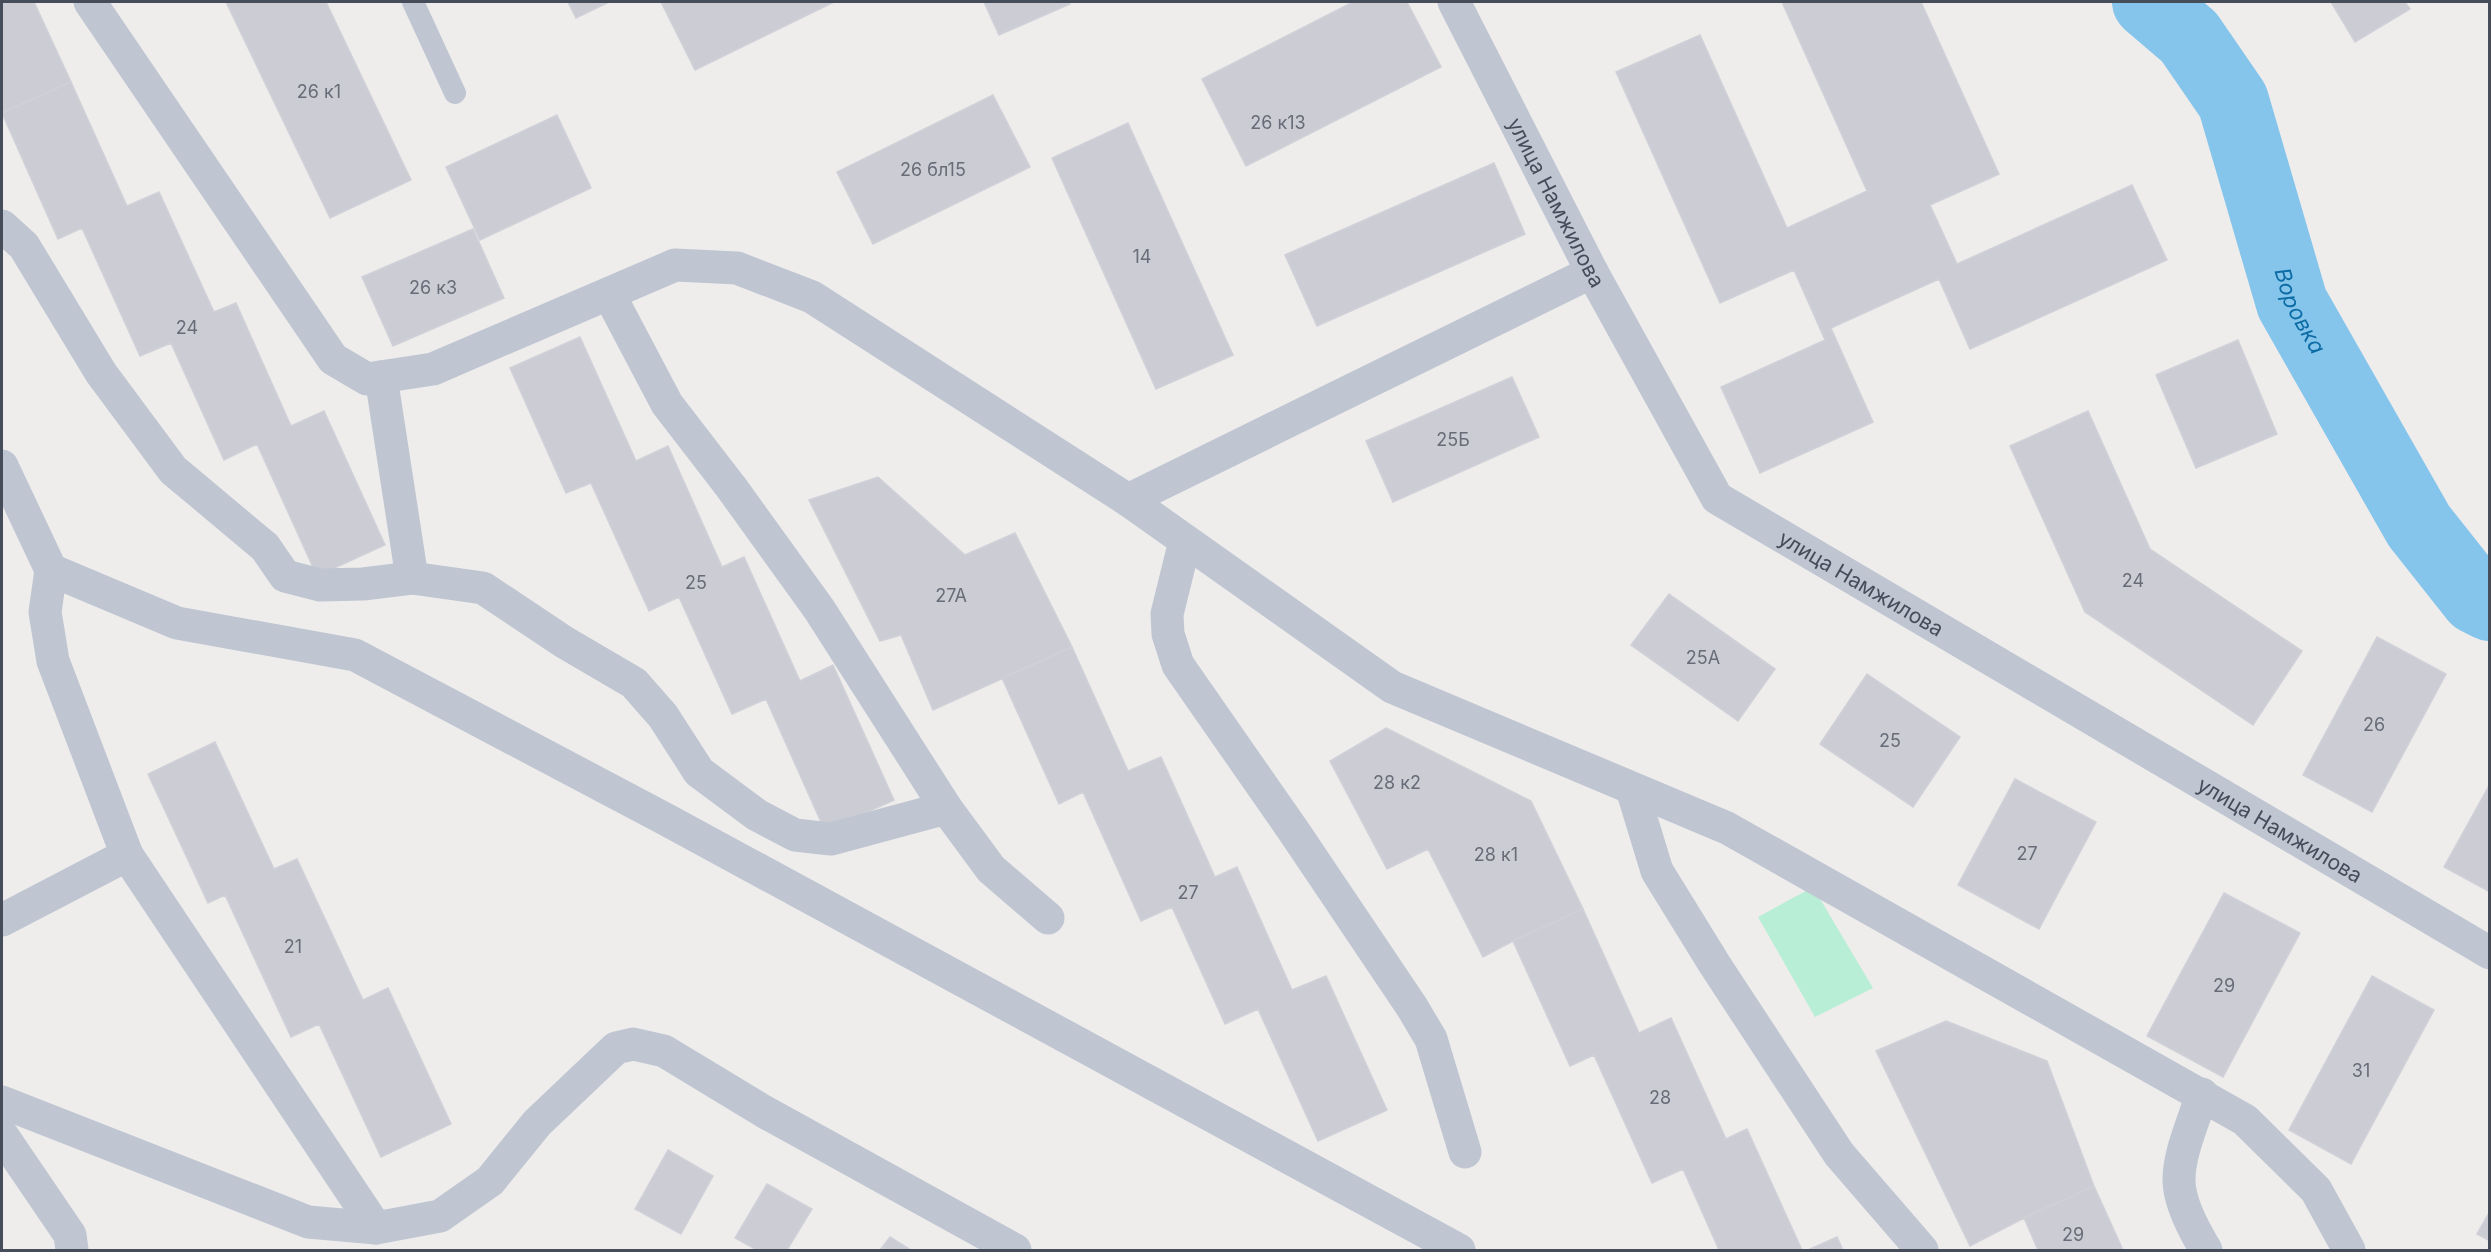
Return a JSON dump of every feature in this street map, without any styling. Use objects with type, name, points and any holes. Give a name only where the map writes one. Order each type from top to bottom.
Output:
[{"type":"street","points":[[90,2],[333,359],[367,379],[433,369],[675,265],[737,268],[812,297],[1128,500],[1392,687],[1727,828],[2246,1120],[2316,1190],[2349,1251]]},
{"type":"street","name":"улица Намжилова","points":[[1454,2],[1592,272],[1717,498],[2490,953]]},
{"type":"street","points":[[2,226],[24,246],[100,373],[173,470],[265,546],[285,576],[320,585],[363,584],[412,578],[483,588],[564,642],[634,683],[663,716],[699,772],[757,815],[795,836],[831,839],[946,808]]},
{"type":"street","points":[[1128,500],[1592,272]]},
{"type":"street","points":[[609,294],[667,404],[731,487],[819,609],[946,808],[991,869],[1048,918]]},
{"type":"street","points":[[381,377],[412,578]]},
{"type":"street","points":[[2,466],[51,570],[45,612],[53,661],[127,855],[376,1228]]},
{"type":"street","points":[[1185,541],[1167,614],[1168,634],[1178,665],[1289,824],[1431,1039],[1465,1152]]},
{"type":"street","points":[[51,570],[177,623],[355,655],[678,825],[1459,1251]]},
{"type":"street","points":[[1632,789],[1657,871],[1709,955],[1839,1154],[1922,1251]]},
{"type":"street","points":[[2,920],[127,855]]},
{"type":"street","points":[[2,1102],[308,1222],[376,1228],[440,1216],[490,1181],[537,1123],[616,1047],[633,1044],[664,1051],[998,1247]]},
{"type":"street","points":[[2202,1094],[2180,1166],[2178,1183],[2191,1224],[2206,1251]]},
{"type":"street","points":[[2,1135],[70,1235],[72,1251]]},
{"type":"lane","points":[[413,2],[455,93]]},
{"type":"green space","points":[[1813,887],[1873,988],[1815,1017],[1758,917]]},
{"type":"building","points":[[2,2],[34,2],[71,82],[2,113]]},
{"type":"building","points":[[226,2],[326,2],[411,180],[330,218]]},
{"type":"building","points":[[568,2],[609,2],[576,18]]},
{"type":"building","points":[[661,2],[834,2],[695,70]]},
{"type":"building","points":[[984,2],[1068,2],[1070,4],[999,35]]},
{"type":"building","points":[[1353,2],[1407,2],[1441,67],[1246,166],[1202,79]]},
{"type":"building","points":[[1782,2],[1921,2],[1999,174],[1930,205],[1957,264],[2132,185],[2167,260],[1970,349],[1939,279],[1831,328],[1873,422],[1760,473],[1721,387],[1825,340],[1794,270],[1720,303],[1616,72],[1700,35],[1787,228],[1867,191]]},
{"type":"building","points":[[2331,2],[2405,2],[2410,9],[2355,42]]},
{"type":"building","points":[[71,82],[127,206],[159,192],[214,312],[236,303],[291,426],[324,411],[385,545],[317,576],[257,444],[224,460],[171,343],[140,356],[82,228],[58,239],[2,113]]},
{"type":"building","points":[[993,95],[1030,167],[873,244],[837,172]]},
{"type":"building","points":[[557,115],[591,188],[480,240],[446,167]]},
{"type":"building","points":[[1128,123],[1233,355],[1156,389],[1052,158]]},
{"type":"building","points":[[1494,163],[1525,234],[1317,326],[1285,255]]},
{"type":"building","points":[[473,229],[504,298],[393,346],[362,277]]},
{"type":"building","points":[[580,337],[636,461],[668,446],[722,567],[744,557],[800,681],[833,665],[894,800],[825,831],[766,699],[732,714],[679,597],[649,611],[591,483],[566,493],[510,368]]},
{"type":"building","points":[[2238,340],[2277,434],[2196,468],[2156,375]]},
{"type":"building","points":[[1512,377],[1539,437],[1393,502],[1366,441]]},
{"type":"building","points":[[2088,411],[2150,549],[2302,651],[2253,725],[2085,612],[2010,446]]},
{"type":"building","points":[[878,477],[965,555],[1015,533],[1072,647],[933,710],[901,635],[880,641],[809,500]]},
{"type":"building","points":[[1669,594],[1775,669],[1738,721],[1631,645]]},
{"type":"building","points":[[2377,637],[2446,674],[2372,812],[2303,775]]},
{"type":"building","points":[[1072,647],[1128,771],[1161,757],[1215,877],[1237,867],[1292,990],[1326,976],[1387,1110],[1318,1141],[1258,1009],[1225,1024],[1172,907],[1141,921],[1083,792],[1059,804],[1002,678]]},
{"type":"building","points":[[1867,674],[1960,737],[1913,807],[1820,744]]},
{"type":"building","points":[[1386,728],[1531,801],[1583,909],[1483,957],[1428,849],[1387,869],[1330,761]]},
{"type":"building","points":[[215,742],[274,869],[297,859],[363,1000],[388,988],[451,1124],[381,1157],[319,1024],[291,1037],[225,895],[208,903],[148,774]]},
{"type":"building","points":[[2015,779],[2096,822],[2039,929],[1958,885]]},
{"type":"building","points":[[2490,784],[2490,892],[2444,867]]},
{"type":"building","points":[[2224,893],[2300,933],[2223,1077],[2147,1036]]},
{"type":"building","points":[[1583,909],[1639,1033],[1671,1018],[1726,1139],[1747,1129],[1802,1250],[1719,1250],[1683,1169],[1652,1183],[1594,1055],[1570,1066],[1513,941]]},
{"type":"building","points":[[2372,976],[2434,1010],[2351,1164],[2289,1130]]},
{"type":"building","points":[[1946,1021],[2047,1061],[2094,1186],[1970,1246],[1876,1051]]},
{"type":"building","points":[[668,1150],[713,1176],[681,1234],[635,1209]]},
{"type":"building","points":[[767,1184],[812,1209],[787,1250],[757,1250],[735,1238]]},
{"type":"building","points":[[2094,1186],[2123,1250],[2038,1250],[2024,1218]]},
{"type":"building","points":[[2490,1211],[2490,1241],[2477,1234]]},
{"type":"building","points":[[890,1237],[911,1250],[880,1250]]},
{"type":"building","points":[[1837,1237],[1843,1250],[1808,1250]]},
{"type":"waterway","name":"Воровка","points":[[2148,2],[2189,37],[2233,101],[2292,303],[2419,526],[2476,598],[2490,605]]}]
